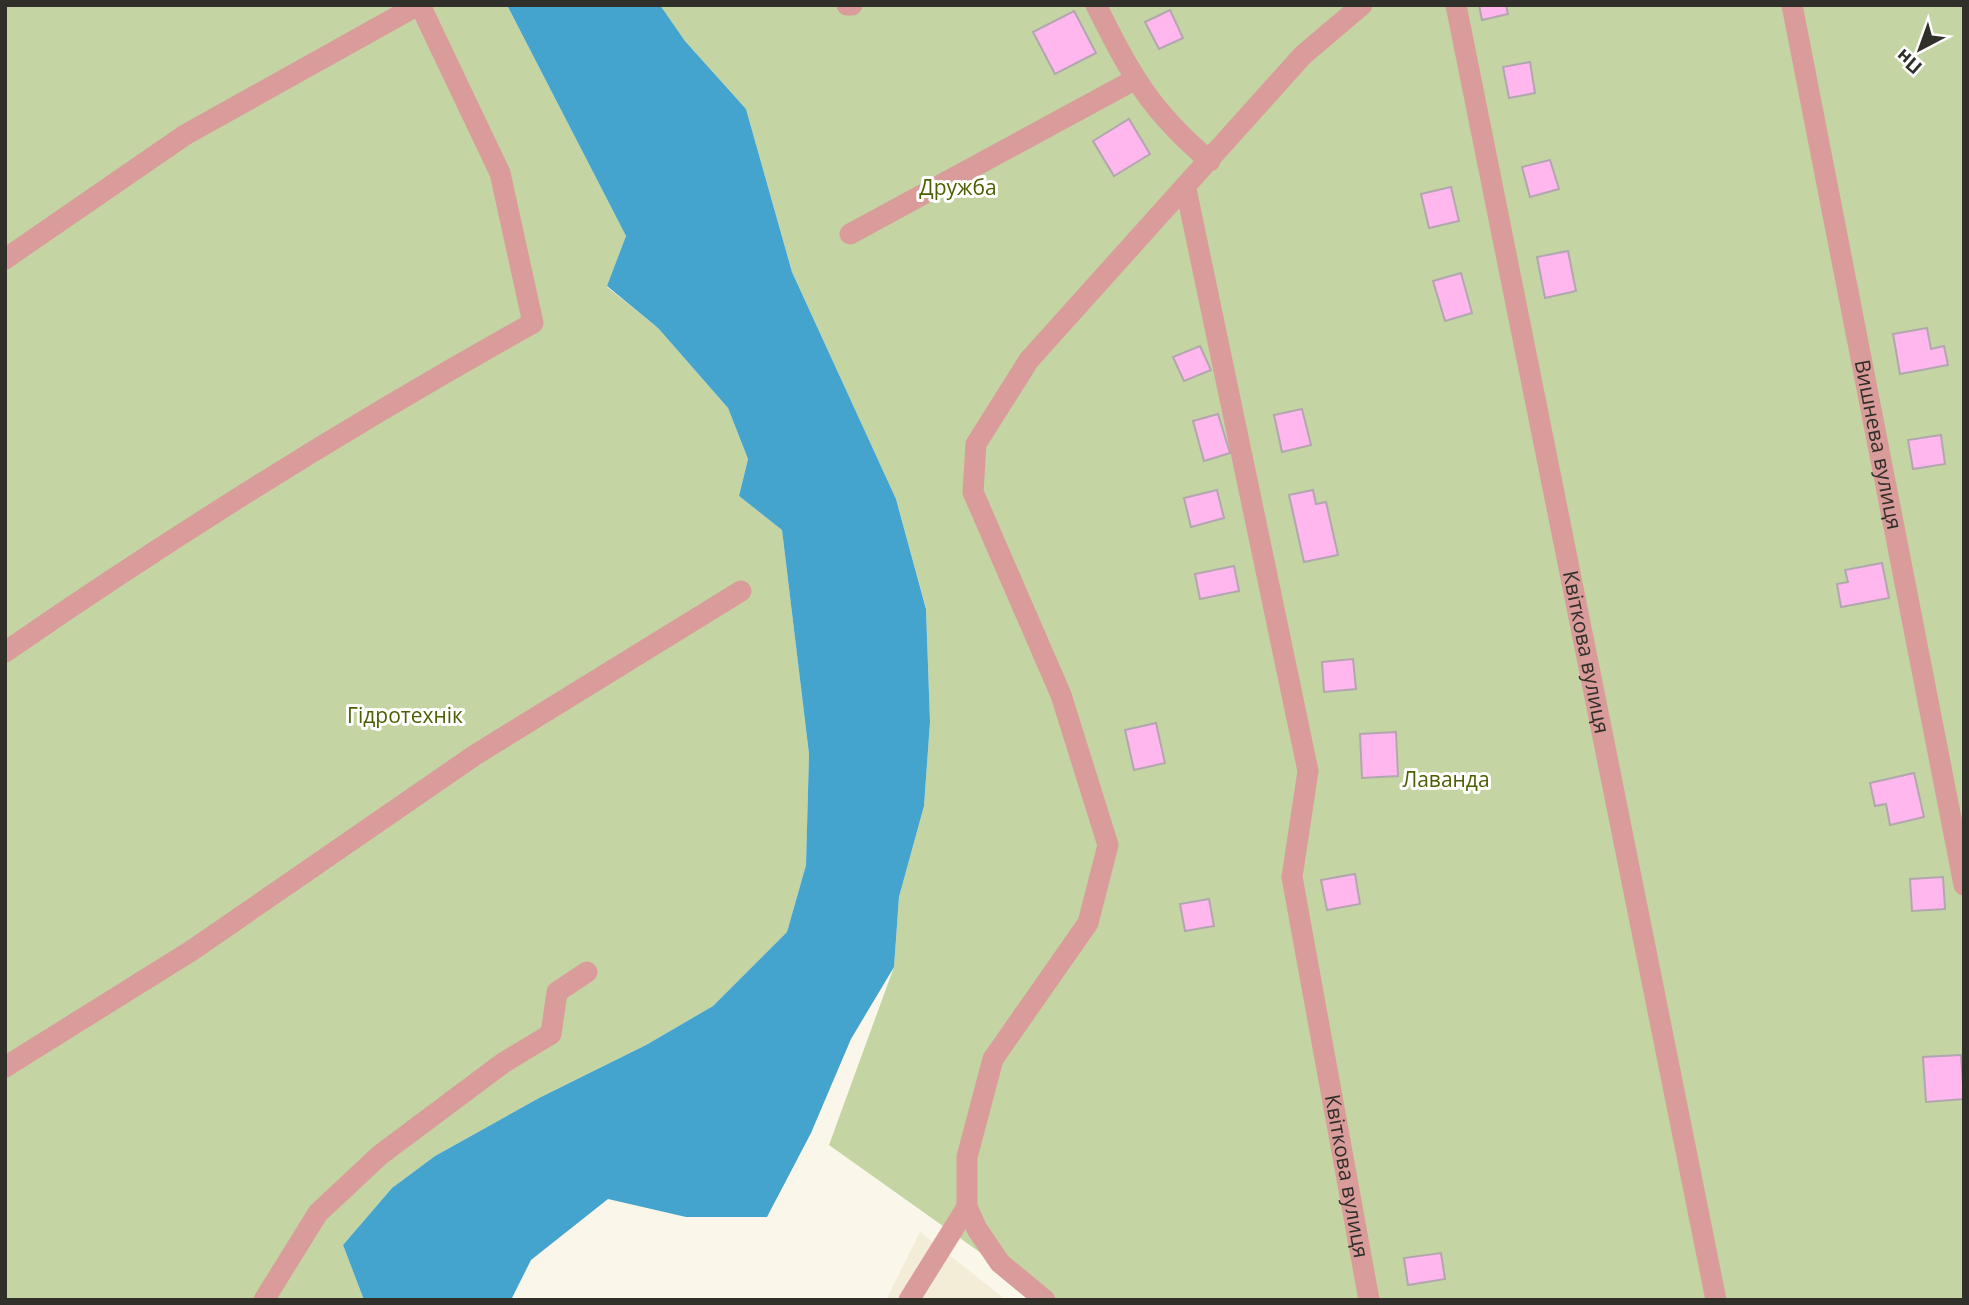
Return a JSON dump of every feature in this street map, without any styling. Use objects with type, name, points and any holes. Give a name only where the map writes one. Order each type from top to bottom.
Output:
[{"type":"street","points":[[5,259],[185,135],[419,5],[500,173],[533,323],[423,384],[147,555],[5,652]]},
{"type":"street","points":[[847,5],[852,5]]},
{"type":"street","points":[[1096,5],[1134,80],[1176,133],[1210,161]]},
{"type":"street","points":[[1045,1300],[1000,1263],[967,1207],[967,1157],[993,1059],[1088,923],[1108,845],[1061,695],[973,492],[976,444],[1029,360],[1186,189],[1303,55],[1362,5]]},
{"type":"street","name":"Квіткова вулиця","points":[[1456,5],[1716,1300]]},
{"type":"street","name":"Вишнева вулиця","points":[[1792,5],[1964,885]]},
{"type":"street","points":[[850,234],[1134,80]]},
{"type":"street","name":"Квіткова вулиця","points":[[1186,189],[1308,771],[1293,877],[1369,1300]]},
{"type":"street","points":[[5,1067],[191,951],[474,755],[741,592]]},
{"type":"street","points":[[264,1300],[318,1213],[380,1155],[503,1063],[551,1034],[557,992],[587,972]]},
{"type":"street","points":[[909,1300],[967,1207]]},
{"type":"shaded area","points":[[920,1232],[1006,1300],[886,1300]]},
{"type":"green space","name":"Гідротехнік","points":[[5,5],[507,5],[626,236],[607,287],[658,328],[728,408],[748,459],[739,496],[782,530],[809,754],[806,865],[787,932],[713,1006],[646,1045],[539,1098],[435,1156],[392,1188],[343,1245],[364,1300],[5,1300]]},
{"type":"green space","name":"Лаванда","points":[[660,5],[1964,5],[1964,1300],[1047,1300],[829,1145],[894,967],[899,897],[924,806],[930,722],[926,608],[896,499],[792,272],[746,109],[685,41]]},
{"type":"water","points":[[507,5],[660,5],[685,41],[746,109],[792,272],[896,499],[926,609],[930,722],[924,806],[899,897],[894,967],[851,1039],[811,1133],[767,1217],[686,1217],[608,1199],[531,1260],[511,1300],[364,1300],[343,1245],[392,1188],[435,1156],[539,1098],[646,1045],[713,1006],[787,932],[806,865],[809,754],[782,530],[739,496],[748,459],[728,408],[658,328],[607,286],[626,236]]},
{"type":"building","points":[[1479,5],[1506,5],[1508,14],[1482,20]]},
{"type":"building","points":[[1170,10],[1183,38],[1159,49],[1145,22]]},
{"type":"building","points":[[1074,11],[1096,53],[1055,74],[1033,32]]},
{"type":"building","points":[[1530,62],[1535,93],[1509,98],[1503,67]]},
{"type":"building","points":[[1129,119],[1150,154],[1114,176],[1093,141]]},
{"type":"building","points":[[1550,160],[1559,189],[1530,197],[1522,167]]},
{"type":"building","points":[[1451,187],[1459,221],[1429,228],[1421,194]]},
{"type":"building","points":[[1568,251],[1576,291],[1545,298],[1537,257]]},
{"type":"building","points":[[1461,273],[1472,313],[1445,321],[1433,281]]},
{"type":"building","points":[[1927,328],[1931,349],[1944,346],[1948,365],[1900,374],[1893,334]]},
{"type":"building","points":[[1200,346],[1211,370],[1184,381],[1173,357]]},
{"type":"building","points":[[1302,409],[1311,445],[1282,452],[1274,415]]},
{"type":"building","points":[[1218,414],[1230,453],[1204,461],[1193,421]]},
{"type":"building","points":[[1941,435],[1945,464],[1913,469],[1908,440]]},
{"type":"building","points":[[1217,490],[1224,518],[1191,527],[1184,498]]},
{"type":"building","points":[[1313,490],[1316,504],[1326,502],[1338,555],[1304,562],[1289,495]]},
{"type":"building","points":[[1882,563],[1889,598],[1841,607],[1837,584],[1848,582],[1845,570]]},
{"type":"building","points":[[1234,566],[1239,591],[1200,599],[1195,574]]},
{"type":"building","points":[[1353,659],[1356,689],[1324,692],[1322,662]]},
{"type":"building","points":[[1156,723],[1165,763],[1134,770],[1125,730]]},
{"type":"building","points":[[1396,732],[1398,776],[1362,778],[1360,734]]},
{"type":"building","points":[[1914,773],[1924,817],[1890,825],[1886,804],[1875,806],[1870,783]]},
{"type":"building","points":[[1355,874],[1360,904],[1327,910],[1321,880]]},
{"type":"building","points":[[1943,877],[1945,909],[1912,911],[1910,879]]},
{"type":"building","points":[[1209,899],[1214,926],[1185,931],[1180,904]]},
{"type":"building","points":[[1961,1055],[1964,1099],[1926,1102],[1923,1057]]},
{"type":"building","points":[[1441,1253],[1445,1279],[1408,1285],[1404,1258]]},
{"type":"park label","name":"Дружба","points":[[958,188]]}]
